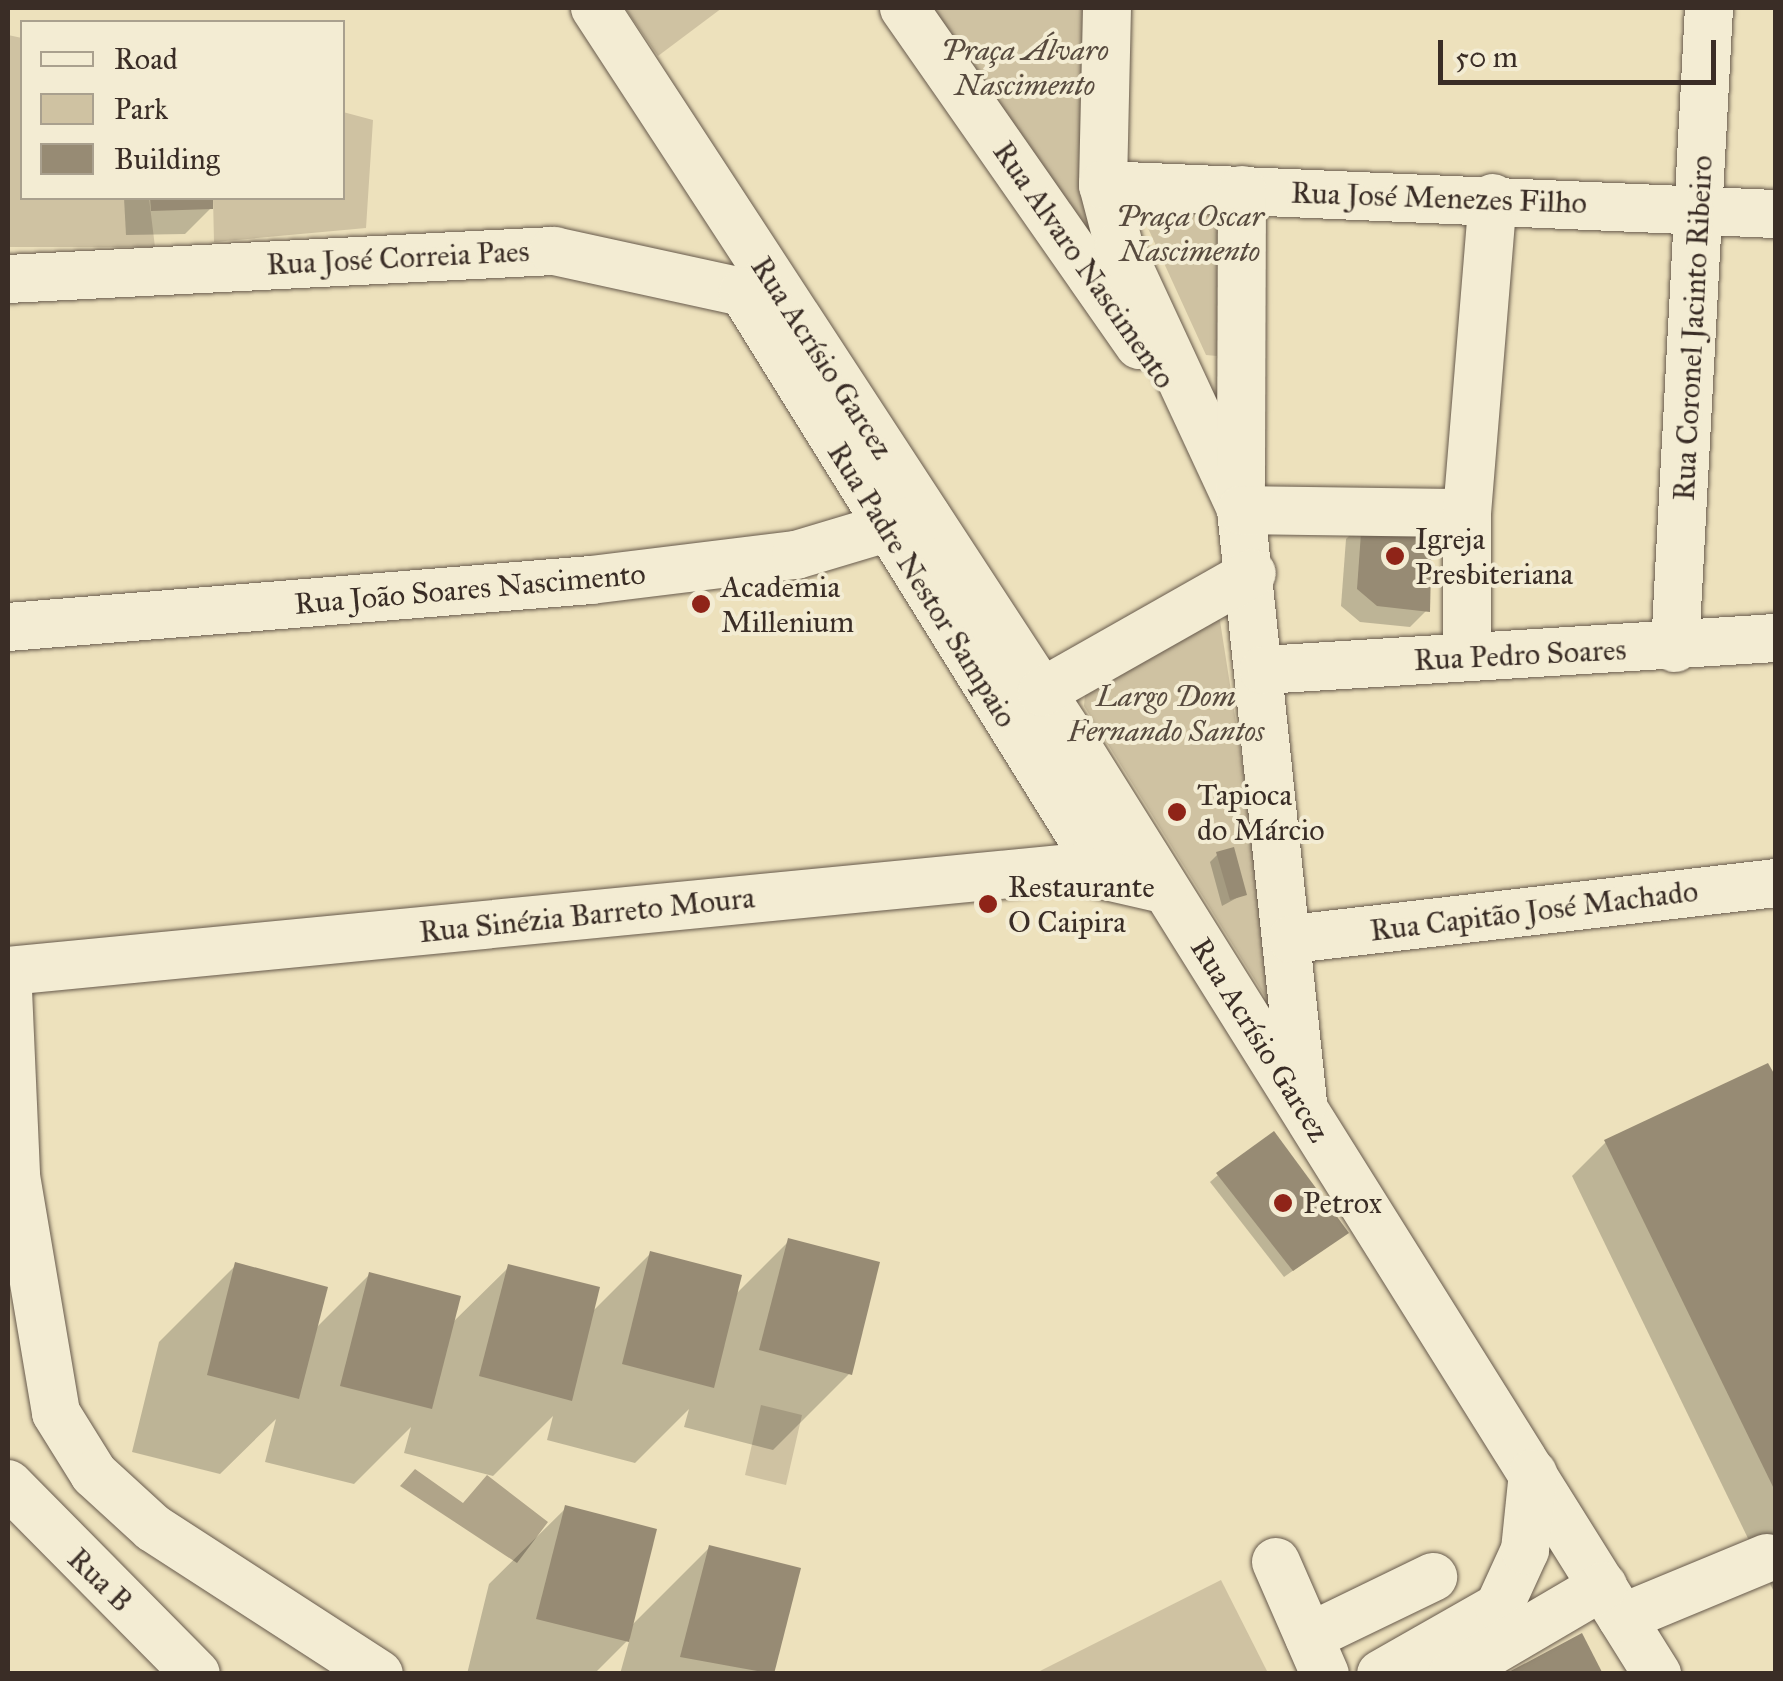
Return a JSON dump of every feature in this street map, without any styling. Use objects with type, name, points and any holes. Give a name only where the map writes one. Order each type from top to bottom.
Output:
[{"type":"street","name":"Rua Acrísio Garcez","points":[[595,8],[764,296]]},
{"type":"street","name":"Rua Alvaro Nascimento","points":[[904,8],[1195,424]]},
{"type":"street","points":[[1108,8],[1103,185],[1119,246],[1195,424],[1242,510]]},
{"type":"street","name":"Rua Coronel Jacinto Ribeiro","points":[[1675,648],[1702,212],[1708,8]]},
{"type":"street","name":"Rua José Menezes Filho","points":[[1103,185],[1493,198],[1776,214]]},
{"type":"street","points":[[1242,190],[1242,510],[1264,670],[1292,939],[1303,1108]]},
{"type":"street","points":[[1467,657],[1466,513],[1493,198]]},
{"type":"street","name":"Rua José Correia Paes","points":[[8,279],[536,250],[764,296]]},
{"type":"street","name":"Rua Padre Nestor Sampaio","points":[[764,296],[907,524],[1088,863]]},
{"type":"street","points":[[1242,510],[1466,513]]},
{"type":"street","name":"Rua Acrísio Garcez","points":[[907,524],[1042,692],[1657,1674]]},
{"type":"street","name":"Rua João Soares Nascimento","points":[[8,627],[591,580],[796,555],[907,524]]},
{"type":"street","points":[[1042,692],[1252,574]]},
{"type":"street","name":"Rua Pedro Soares","points":[[1264,670],[1675,648],[1776,638]]},
{"type":"street","points":[[1088,863],[1110,799]]},
{"type":"street","name":"Rua Sinézia Barreto Moura","points":[[8,971],[1088,863],[1164,888]]},
{"type":"street","name":"Rua Capitão José Machado","points":[[1292,939],[1776,882]]},
{"type":"street","points":[[8,990],[16,1176],[56,1412],[94,1474],[153,1528],[380,1674]]},
{"type":"street","points":[[1381,1674],[1499,1607],[1525,1550],[1533,1473]]},
{"type":"street","name":"Rua B","points":[[10,1494],[180,1670]]},
{"type":"street","points":[[1453,1674],[1612,1602],[1768,1558]]},
{"type":"street","points":[[1276,1562],[1316,1655],[1433,1577]]},
{"type":"green space","points":[[625,8],[722,8],[658,56]]},
{"type":"green space","name":"Praça Álvaro Nascimento","points":[[917,8],[1083,8],[1083,165],[1139,341]]},
{"type":"green space","points":[[8,35],[20,38],[20,200],[149,200],[155,247],[8,247]]},
{"type":"green space","points":[[345,113],[373,120],[366,228],[214,242],[213,200],[345,200]]},
{"type":"green space","name":"Praça Oscar Nascimento","points":[[1166,194],[1231,203],[1217,356],[1206,355],[1142,215]]},
{"type":"green space","name":"Largo Dom Fernando Santos","points":[[1217,602],[1284,1027],[1084,706],[1085,695]]},
{"type":"green space","points":[[761,1405],[802,1415],[786,1485],[745,1475]]},
{"type":"green space","points":[[1221,1580],[1268,1673],[1036,1673]]},
{"type":"shaded area","points":[[415,1469],[463,1503],[487,1475],[548,1522],[517,1563],[400,1486]]},
{"type":"building","points":[[150,200],[213,200],[213,209],[151,211]]},
{"type":"building","name":"Igreja Presbiteriana","points":[[1362,519],[1432,522],[1430,612],[1377,606],[1357,589]]},
{"type":"building","points":[[1234,847],[1247,895],[1230,900],[1216,852]]},
{"type":"building","points":[[1768,1063],[1776,1077],[1776,1493],[1604,1140]]},
{"type":"building","name":"Petrox","points":[[1274,1131],[1349,1233],[1293,1271],[1216,1173]]},
{"type":"building","points":[[788,1238],[880,1262],[852,1375],[759,1350]]},
{"type":"building","points":[[650,1251],[742,1275],[714,1388],[622,1364]]},
{"type":"building","points":[[235,1262],[328,1287],[299,1399],[207,1375]]},
{"type":"building","points":[[508,1264],[600,1287],[572,1401],[479,1376]]},
{"type":"building","points":[[369,1272],[461,1296],[432,1409],[340,1386]]},
{"type":"building","points":[[565,1505],[657,1529],[629,1642],[536,1619]]},
{"type":"building","points":[[709,1545],[801,1568],[774,1674],[680,1657]]},
{"type":"building","points":[[1582,1633],[1603,1674],[1505,1674]]},
{"type":"place","name":"Igreja Presbiteriana","points":[[1395,556]]},
{"type":"place","name":"Academia Millenium","points":[[701,604]]},
{"type":"place","name":"Tapioca do Márcio","points":[[1177,812]]},
{"type":"place","name":"Restaurante O Caipira","points":[[988,904]]},
{"type":"place","name":"Petrox","points":[[1283,1203]]}]
